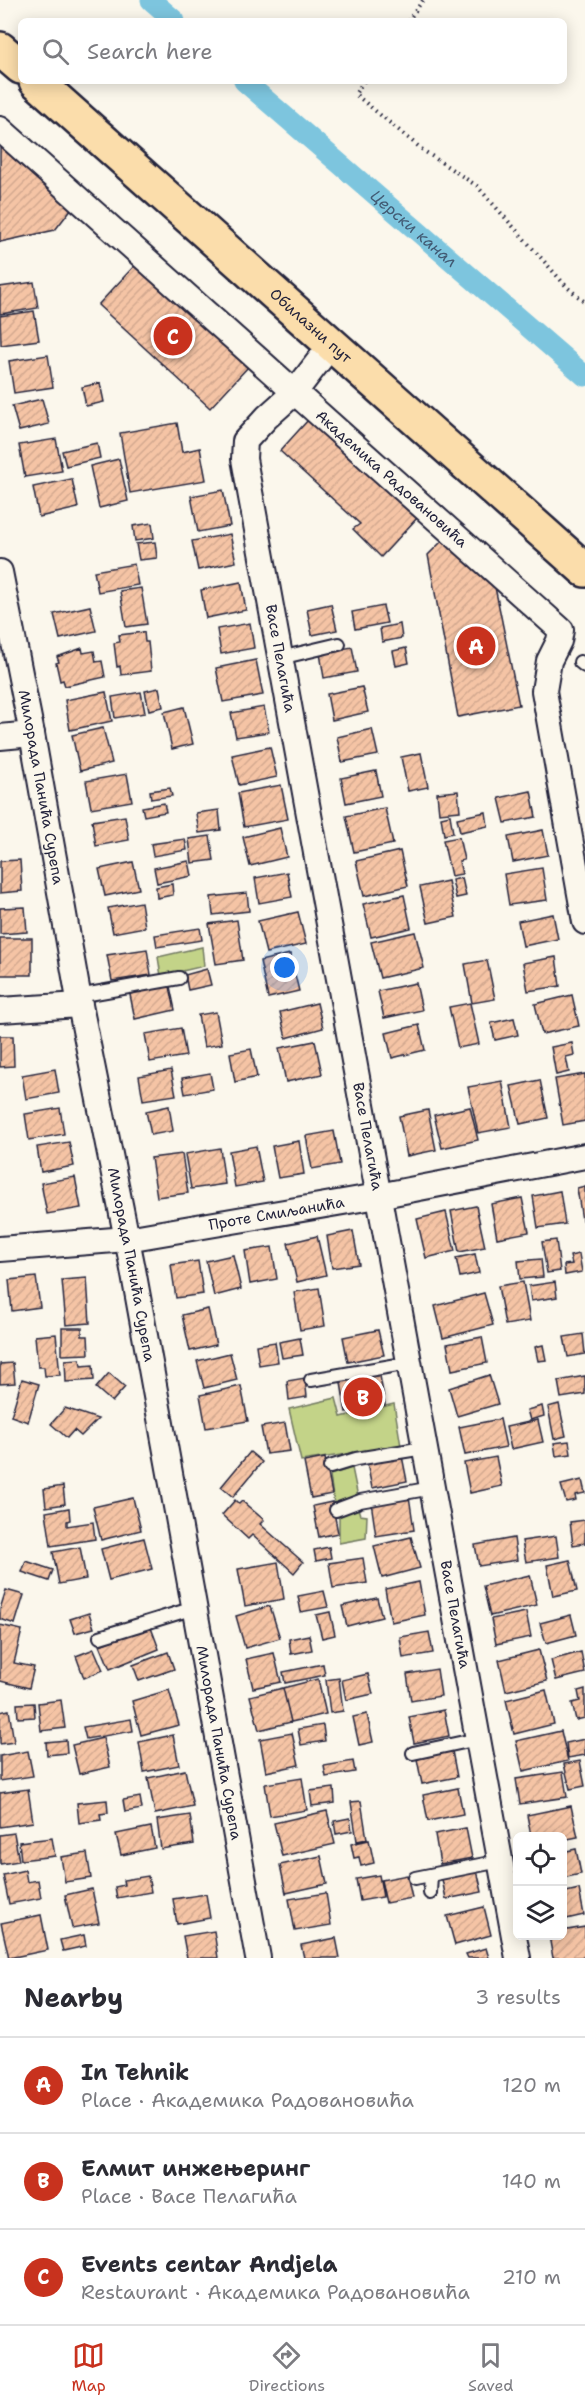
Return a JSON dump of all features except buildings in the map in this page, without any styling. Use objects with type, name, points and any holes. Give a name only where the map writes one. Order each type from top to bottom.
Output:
[{"type":"main road","points":[[0,49],[18,64]]},
{"type":"main road","name":"Обилазни пут","points":[[39,84],[585,570]]},
{"type":"street","name":"Академика Радовановића","points":[[0,129],[561,630],[560,641],[549,662],[544,691],[585,922]]},
{"type":"street","name":"Васе Пелагића","points":[[331,345],[295,392],[245,441],[244,459],[518,1958]]},
{"type":"street","name":"Милорада Панића Сурепа","points":[[0,572],[32,734],[79,1000],[127,1239],[258,1958]]},
{"type":"street","points":[[0,737],[32,734]]},
{"type":"street","points":[[0,1010],[79,1000]]},
{"type":"street","name":"Проте Смиљанића","points":[[0,1250],[127,1239],[378,1196],[585,1156]]},
{"type":"lane","points":[[280,658],[339,644]]},
{"type":"lane","points":[[79,1000],[179,978]]},
{"type":"lane","points":[[311,1380],[408,1363]]},
{"type":"lane","points":[[330,1467],[356,1459],[424,1448]]},
{"type":"lane","points":[[336,1510],[360,1501],[432,1488]]},
{"type":"lane","points":[[100,1637],[194,1608]]},
{"type":"lane","points":[[413,1753],[478,1739]]},
{"type":"lane","points":[[415,1878],[500,1861]]},
{"type":"lane","points":[[430,1893],[431,1875]]},
{"type":"path","points":[[410,18],[423,0]]},
{"type":"path","points":[[362,84],[355,94],[424,151],[477,186],[567,287],[585,302]]},
{"type":"green space","points":[[202,947],[204,966],[161,976],[158,957]]},
{"type":"green space","points":[[336,1398],[341,1417],[394,1404],[401,1446],[301,1461],[289,1409]]},
{"type":"green space","points":[[352,1468],[358,1497],[334,1504],[330,1475]]},
{"type":"green space","points":[[358,1508],[360,1515],[367,1516],[366,1538],[339,1543],[339,1514]]},
{"type":"waterway","name":"Церски канал","points":[[151,0],[172,18]]},
{"type":"waterway","name":"Церски канал","points":[[247,84],[585,376]]},
{"type":"place","name":"Events centar Andjela","points":[[173,336]]},
{"type":"place","name":"In Tehnik","points":[[476,646]]},
{"type":"place","name":"Елмит инжењеринг","points":[[363,1397]]}]
